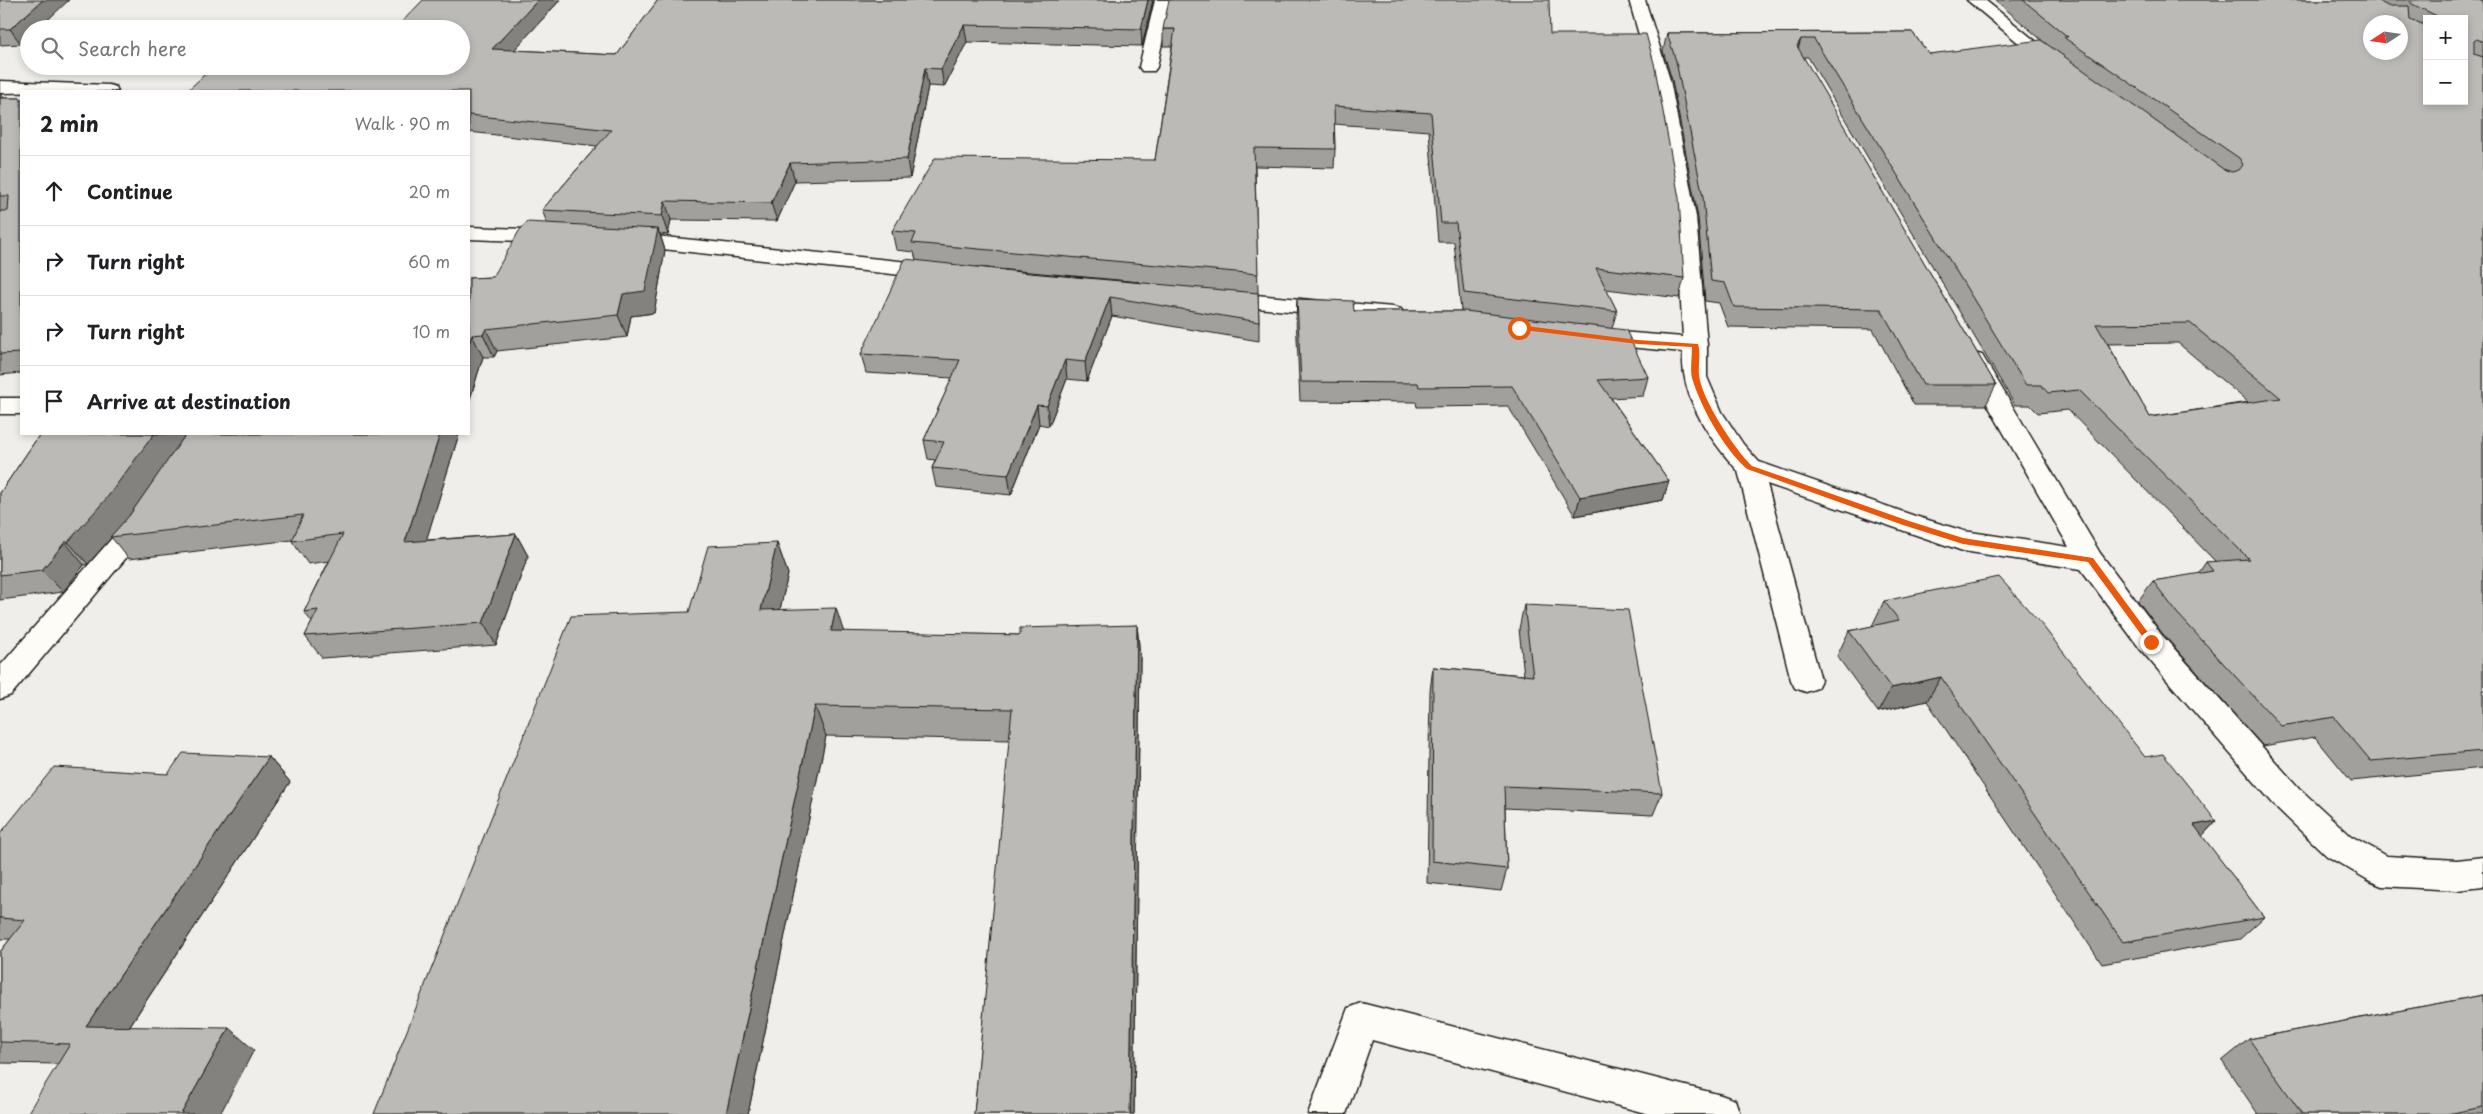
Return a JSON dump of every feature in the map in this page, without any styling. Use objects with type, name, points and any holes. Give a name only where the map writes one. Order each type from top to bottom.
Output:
[{"type":"street","points":[[1148,67],[1163,0]]},
{"type":"street","points":[[1638,0],[1660,80],[1686,217],[1695,345],[1695,376],[1704,398],[1726,439],[1739,458],[1750,468],[1897,520],[1963,541],[2090,560]]},
{"type":"street","points":[[1975,0],[2067,74]]},
{"type":"street","points":[[0,87],[82,90]]},
{"type":"street","points":[[470,233],[575,237]]},
{"type":"street","points":[[604,238],[643,240],[965,275]]},
{"type":"street","points":[[1201,297],[1417,316]]},
{"type":"street","points":[[1574,334],[1638,342],[1695,345]]},
{"type":"street","points":[[1961,338],[2090,560],[2158,649],[2288,798],[2339,846],[2382,871],[2457,875],[2483,872]]},
{"type":"street","points":[[0,406],[20,406]]},
{"type":"street","points":[[1750,468],[1806,680]]},
{"type":"street","points":[[0,687],[136,530],[158,498]]},
{"type":"street","points":[[1327,1114],[1361,1020],[1721,1114]]},
{"type":"building","points":[[0,0],[43,0],[10,29],[0,29]]},
{"type":"building","points":[[423,0],[538,0],[492,49],[617,55],[658,0],[1148,0],[1141,29],[964,25],[941,69],[925,68],[907,159],[790,163],[771,203],[665,201],[662,216],[542,210],[611,130],[470,115],[470,90],[188,90],[204,75],[470,75],[470,20],[404,20]]},
{"type":"building","points":[[1169,0],[1549,0],[1550,34],[1646,34],[1654,63],[1679,198],[1684,278],[1596,268],[1617,311],[1464,293],[1456,223],[1441,223],[1431,113],[1334,106],[1335,149],[1254,148],[1258,274],[912,243],[916,233],[892,231],[935,158],[1155,160],[1175,29],[1163,29]]},
{"type":"building","points":[[2023,0],[2376,0],[2388,6],[2409,6],[2410,19],[2423,24],[2423,105],[2468,105],[2468,15],[2435,15],[2412,4],[2409,0],[2483,0],[2483,42],[2477,39],[2474,41],[2474,54],[2483,57],[2483,751],[2371,761],[2334,717],[2281,726],[2177,613],[2153,581],[2213,571],[2206,562],[2249,559],[2079,390],[2048,393],[2041,385],[2026,385],[1814,39],[1801,39],[1797,46],[1996,385],[1923,385],[1881,309],[1734,307],[1725,283],[1711,281],[1703,197],[1676,61],[1667,33],[1912,32],[1929,54],[2041,40],[2223,169],[2232,172],[2239,170],[2243,165],[2239,158],[2064,37],[2068,37]],"holes":[[[2190,323],[2281,398],[2150,417],[2096,324]]]},
{"type":"building","points":[[0,98],[20,98],[20,353],[0,354],[0,211],[8,211],[9,196],[0,196]]},
{"type":"building","points":[[527,222],[658,229],[645,291],[623,294],[618,315],[486,329],[483,334],[472,335],[470,341],[470,278],[493,277],[519,231]]},
{"type":"building","points":[[905,259],[1030,273],[1258,293],[1259,322],[1110,297],[1085,362],[1065,360],[1047,406],[1037,405],[1008,475],[932,468],[944,442],[924,440],[960,360],[861,354]]},
{"type":"building","points":[[1297,299],[1353,301],[1354,311],[1465,311],[1626,330],[1648,377],[1598,380],[1669,481],[1580,497],[1512,386],[1419,387],[1418,383],[1301,382]]},
{"type":"building","points":[[39,435],[153,435],[106,499],[68,542],[65,542],[42,570],[0,575],[0,493]]},
{"type":"building","points":[[185,435],[440,435],[405,542],[516,534],[483,623],[305,636],[318,610],[304,612],[343,534],[292,541],[303,515],[110,537],[129,516]]},
{"type":"building","points":[[777,543],[761,610],[836,608],[831,631],[1020,635],[1020,628],[1137,625],[1130,1114],[974,1114],[1012,709],[815,706],[726,1114],[374,1114],[571,616],[689,612],[708,546]]},
{"type":"building","points":[[1999,577],[2042,625],[2145,757],[2163,754],[2216,821],[2194,825],[2264,917],[2123,942],[1941,677],[1891,688],[1849,631],[1899,620],[1884,601]]},
{"type":"building","points":[[1524,605],[1628,610],[1662,793],[1504,786],[1507,869],[1432,861],[1433,667],[1533,676]]},
{"type":"building","points":[[183,753],[269,757],[86,1026],[229,1028],[181,1114],[27,1114],[70,1044],[0,1042],[0,952],[25,920],[0,918],[0,834],[54,767],[168,774]]},
{"type":"building","points":[[2483,995],[2483,1107],[2447,1114],[2302,1114],[2249,1039]]},
{"type":"route","points":[[1519,328],[1638,342],[1695,345],[1695,376],[1704,398],[1726,439],[1739,458],[1750,468],[1963,541],[2090,560],[2151,642]]}]
